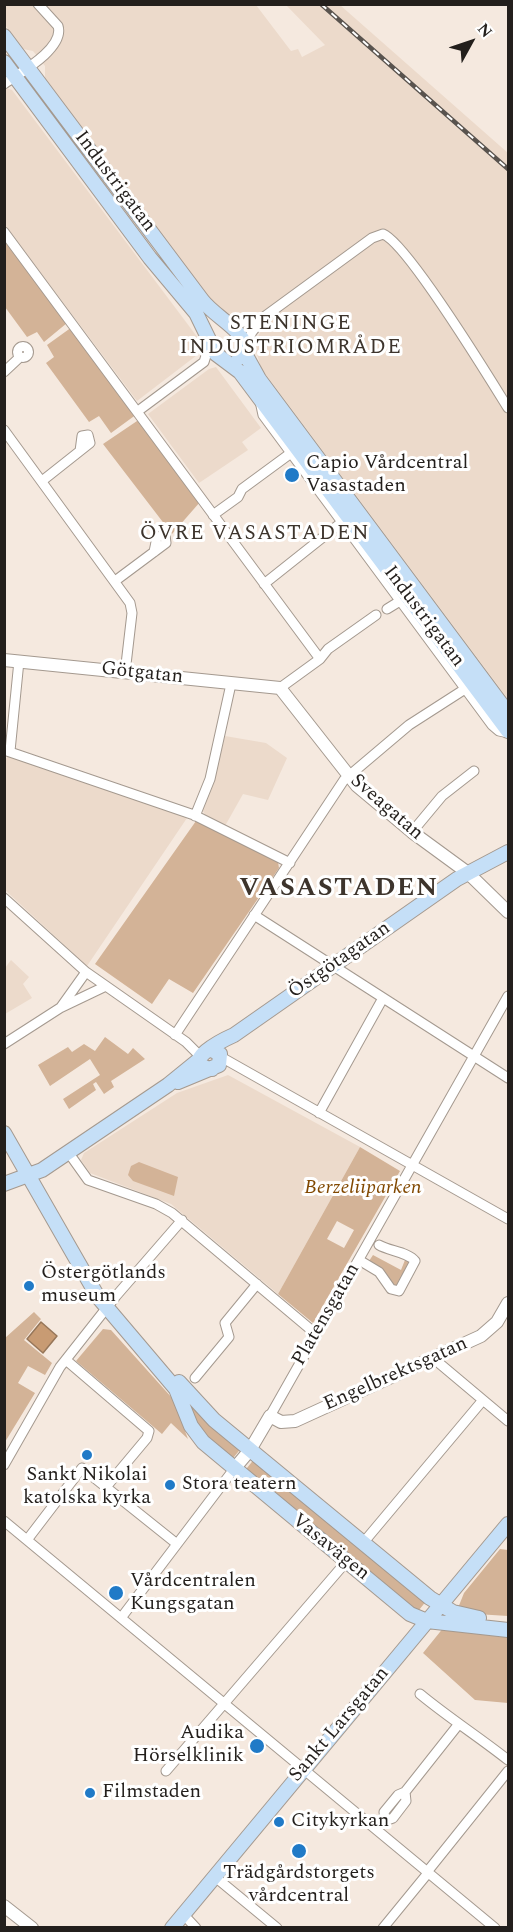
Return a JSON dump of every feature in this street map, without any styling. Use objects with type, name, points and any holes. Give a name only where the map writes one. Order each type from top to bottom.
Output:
[{"type":"main road","name":"Industrigatan","points":[[4,36],[202,300],[214,314],[228,324]]},
{"type":"main road","name":"Industrigatan","points":[[4,62],[10,80],[196,313],[210,339]]},
{"type":"main road","points":[[228,324],[240,333],[245,349],[236,361],[224,361],[210,339],[216,325],[228,324]]},
{"type":"main road","name":"Industrigatan","points":[[245,349],[259,379],[508,713]]},
{"type":"main road","name":"Industrigatan","points":[[224,361],[240,372],[508,732]]},
{"type":"main road","name":"Östgötagatan","points":[[4,1184],[30,1176],[211,1058],[234,1035],[333,966],[468,873],[508,852]]},
{"type":"main road","name":"Vasavägen","points":[[4,1133],[86,1273],[109,1306],[176,1389],[197,1436],[410,1614],[427,1621]]},
{"type":"main road","name":"Vasavägen","points":[[109,1306],[200,1406],[250,1450],[440,1605],[465,1617],[508,1621]]},
{"type":"main road","name":"Sankt Larsgatan","points":[[172,1928],[508,1524]]},
{"type":"main road","points":[[427,1621],[508,1630]]},
{"type":"street","points":[[10,80],[51,49],[59,34],[52,17],[38,4]]},
{"type":"street","points":[[4,232],[320,659]]},
{"type":"street","points":[[228,324],[249,322],[264,317],[372,238],[383,234],[395,242],[459,330],[508,408]]},
{"type":"street","points":[[245,349],[264,317]]},
{"type":"street","points":[[204,362],[210,339]]},
{"type":"street","points":[[4,372],[20,357]]},
{"type":"street","points":[[138,411],[204,362],[224,361]]},
{"type":"street","points":[[260,399],[262,416],[495,729],[508,732]]},
{"type":"street","points":[[4,430],[116,581],[132,608],[125,673]]},
{"type":"street","points":[[42,482],[80,451]]},
{"type":"street","points":[[213,515],[238,496],[242,489],[291,453]]},
{"type":"street","points":[[264,584],[342,522]]},
{"type":"street","points":[[116,581],[154,552]]},
{"type":"street","points":[[387,609],[400,601]]},
{"type":"street","points":[[280,688],[320,659],[331,646],[376,615]]},
{"type":"street","name":"Götgatan","points":[[4,660],[280,688]]},
{"type":"street","points":[[19,661],[7,751],[195,816],[290,863]]},
{"type":"street","points":[[195,816],[210,779],[231,684]]},
{"type":"street","name":"Sveagatan","points":[[280,688],[348,776],[412,832],[468,873],[508,912]]},
{"type":"street","points":[[176,1035],[348,776],[409,725],[465,688]]},
{"type":"street","points":[[412,832],[442,796],[474,771]]},
{"type":"street","points":[[4,898],[86,972],[211,1058],[241,1070],[508,1219]]},
{"type":"street","points":[[254,915],[508,1078]]},
{"type":"street","points":[[60,1008],[86,972]]},
{"type":"street","points":[[4,1044],[60,1008],[106,986]]},
{"type":"street","name":"Platensgatan","points":[[121,1618],[250,1450],[508,996]]},
{"type":"street","points":[[319,1113],[383,998]]},
{"type":"street","points":[[68,1152],[88,1180],[164,1208],[182,1220],[316,1334]]},
{"type":"street","points":[[4,1465],[66,1360],[182,1220]]},
{"type":"street","points":[[359,1260],[379,1272],[392,1290],[399,1291],[415,1261],[410,1256],[390,1251],[379,1245]]},
{"type":"street","points":[[195,1378],[229,1337],[225,1323],[257,1284]]},
{"type":"street","name":"Engelbrektsgatan","points":[[270,1416],[280,1422],[293,1422],[486,1333],[497,1322],[508,1303]]},
{"type":"street","points":[[433,1358],[508,1421]]},
{"type":"street","points":[[66,1360],[148,1429],[149,1434],[106,1486]]},
{"type":"street","points":[[363,1543],[483,1400]]},
{"type":"street","points":[[27,1540],[79,1469],[85,1469],[177,1544]]},
{"type":"street","points":[[4,1521],[495,1928]]},
{"type":"street","points":[[166,1771],[346,1562]]},
{"type":"street","points":[[420,1694],[458,1725],[473,1732],[508,1760]]},
{"type":"street","points":[[376,1829],[385,1819],[384,1812],[398,1795],[405,1792],[458,1725]]},
{"type":"street","points":[[383,1928],[508,1771]]},
{"type":"street","points":[[214,1876],[277,1928]]},
{"type":"street","points":[[4,1906],[32,1928]]},
{"type":"street","points":[[183,1914],[196,1928]]},
{"type":"shaded area","points":[[4,5],[256,5],[291,51],[298,49],[302,57],[325,45],[286,5],[340,5],[508,153],[508,699],[261,368],[254,344],[262,329],[252,314],[234,316],[215,306],[45,78],[45,66],[33,51],[23,49],[5,25]]},
{"type":"shaded area","points":[[6,88],[12,90],[201,342],[201,352],[137,401],[5,225]]},
{"type":"shaded area","points":[[216,367],[261,428],[242,442],[248,450],[199,483],[148,414],[209,369]]},
{"type":"shaded area","points":[[225,736],[266,743],[287,758],[268,800],[243,794],[225,826],[205,815],[202,809],[214,781]]},
{"type":"shaded area","points":[[10,754],[187,818],[87,966],[5,890],[4,761]]},
{"type":"shaded area","points":[[11,960],[29,977],[23,984],[32,998],[5,1014],[5,968]]},
{"type":"shaded area","points":[[228,1075],[360,1147],[278,1294],[171,1204],[90,1173],[81,1160],[84,1153],[177,1093]]},
{"type":"shaded area","points":[[41,1322],[57,1336],[43,1353],[27,1339]]},
{"type":"green space","points":[[4,236],[67,323],[44,342],[37,332],[27,337],[5,307]]},
{"type":"green space","points":[[72,327],[137,414],[111,433],[99,416],[89,422],[46,363],[54,357],[47,345]]},
{"type":"green space","points":[[140,419],[200,502],[172,534],[103,444]]},
{"type":"green space","points":[[196,821],[278,862],[279,868],[193,993],[169,979],[152,1004],[95,964]]},
{"type":"green space","points":[[105,1037],[128,1054],[133,1048],[145,1059],[111,1081],[114,1087],[104,1094],[96,1082],[93,1084],[96,1090],[69,1109],[63,1099],[100,1075],[90,1059],[50,1086],[38,1065],[68,1047],[72,1052],[84,1044],[95,1051]]},
{"type":"green space","name":"Berzeliiparken","points":[[360,1147],[400,1171],[313,1323],[278,1294]],"holes":[[[337,1221],[354,1230],[344,1248],[327,1239]]]},
{"type":"green space","points":[[139,1162],[178,1177],[174,1196],[133,1181],[128,1175],[131,1166]]},
{"type":"green space","points":[[373,1255],[401,1270],[405,1260],[410,1261],[396,1287],[369,1261]]},
{"type":"green space","points":[[34,1312],[41,1319],[24,1340],[52,1363],[45,1375],[28,1366],[18,1383],[35,1393],[5,1442],[5,1338]]},
{"type":"green space","points":[[103,1329],[111,1330],[173,1399],[188,1439],[171,1423],[162,1434],[76,1361]]},
{"type":"green space","points":[[184,1394],[242,1447],[230,1462],[204,1439]]},
{"type":"green space","points":[[255,1458],[427,1600],[415,1615],[243,1473]]},
{"type":"green space","points":[[500,1549],[508,1550],[508,1616],[476,1614],[458,1608],[464,1593]]},
{"type":"green space","points":[[444,1627],[508,1636],[508,1703],[475,1700],[423,1653]]},
{"type":"railway","points":[[321,4],[508,169]]},
{"type":"place","name":"Capio Vårdcentral Vasastaden","points":[[292,475]]},
{"type":"place","name":"Östergötlands museum","points":[[29,1286]]},
{"type":"place","name":"Sankt Nikolai katolska kyrka","points":[[87,1455]]},
{"type":"place","name":"Stora teatern","points":[[170,1485]]},
{"type":"place","name":"Vårdcentralen Kungsgatan","points":[[116,1593]]},
{"type":"place","name":"Audika Hörselklinik","points":[[257,1746]]},
{"type":"place","name":"Filmstaden","points":[[90,1793]]},
{"type":"place","name":"Citykyrkan","points":[[279,1822]]},
{"type":"place","name":"Trädgårdstorgets vårdcentral","points":[[299,1851]]},
{"type":"district","name":"STENINGE INDUSTRIOMRÅDE","points":[[291,337]]},
{"type":"district","name":"ÖVRE VASASTADEN","points":[[255,535]]},
{"type":"district","name":"VASASTADEN","points":[[339,890]]}]
